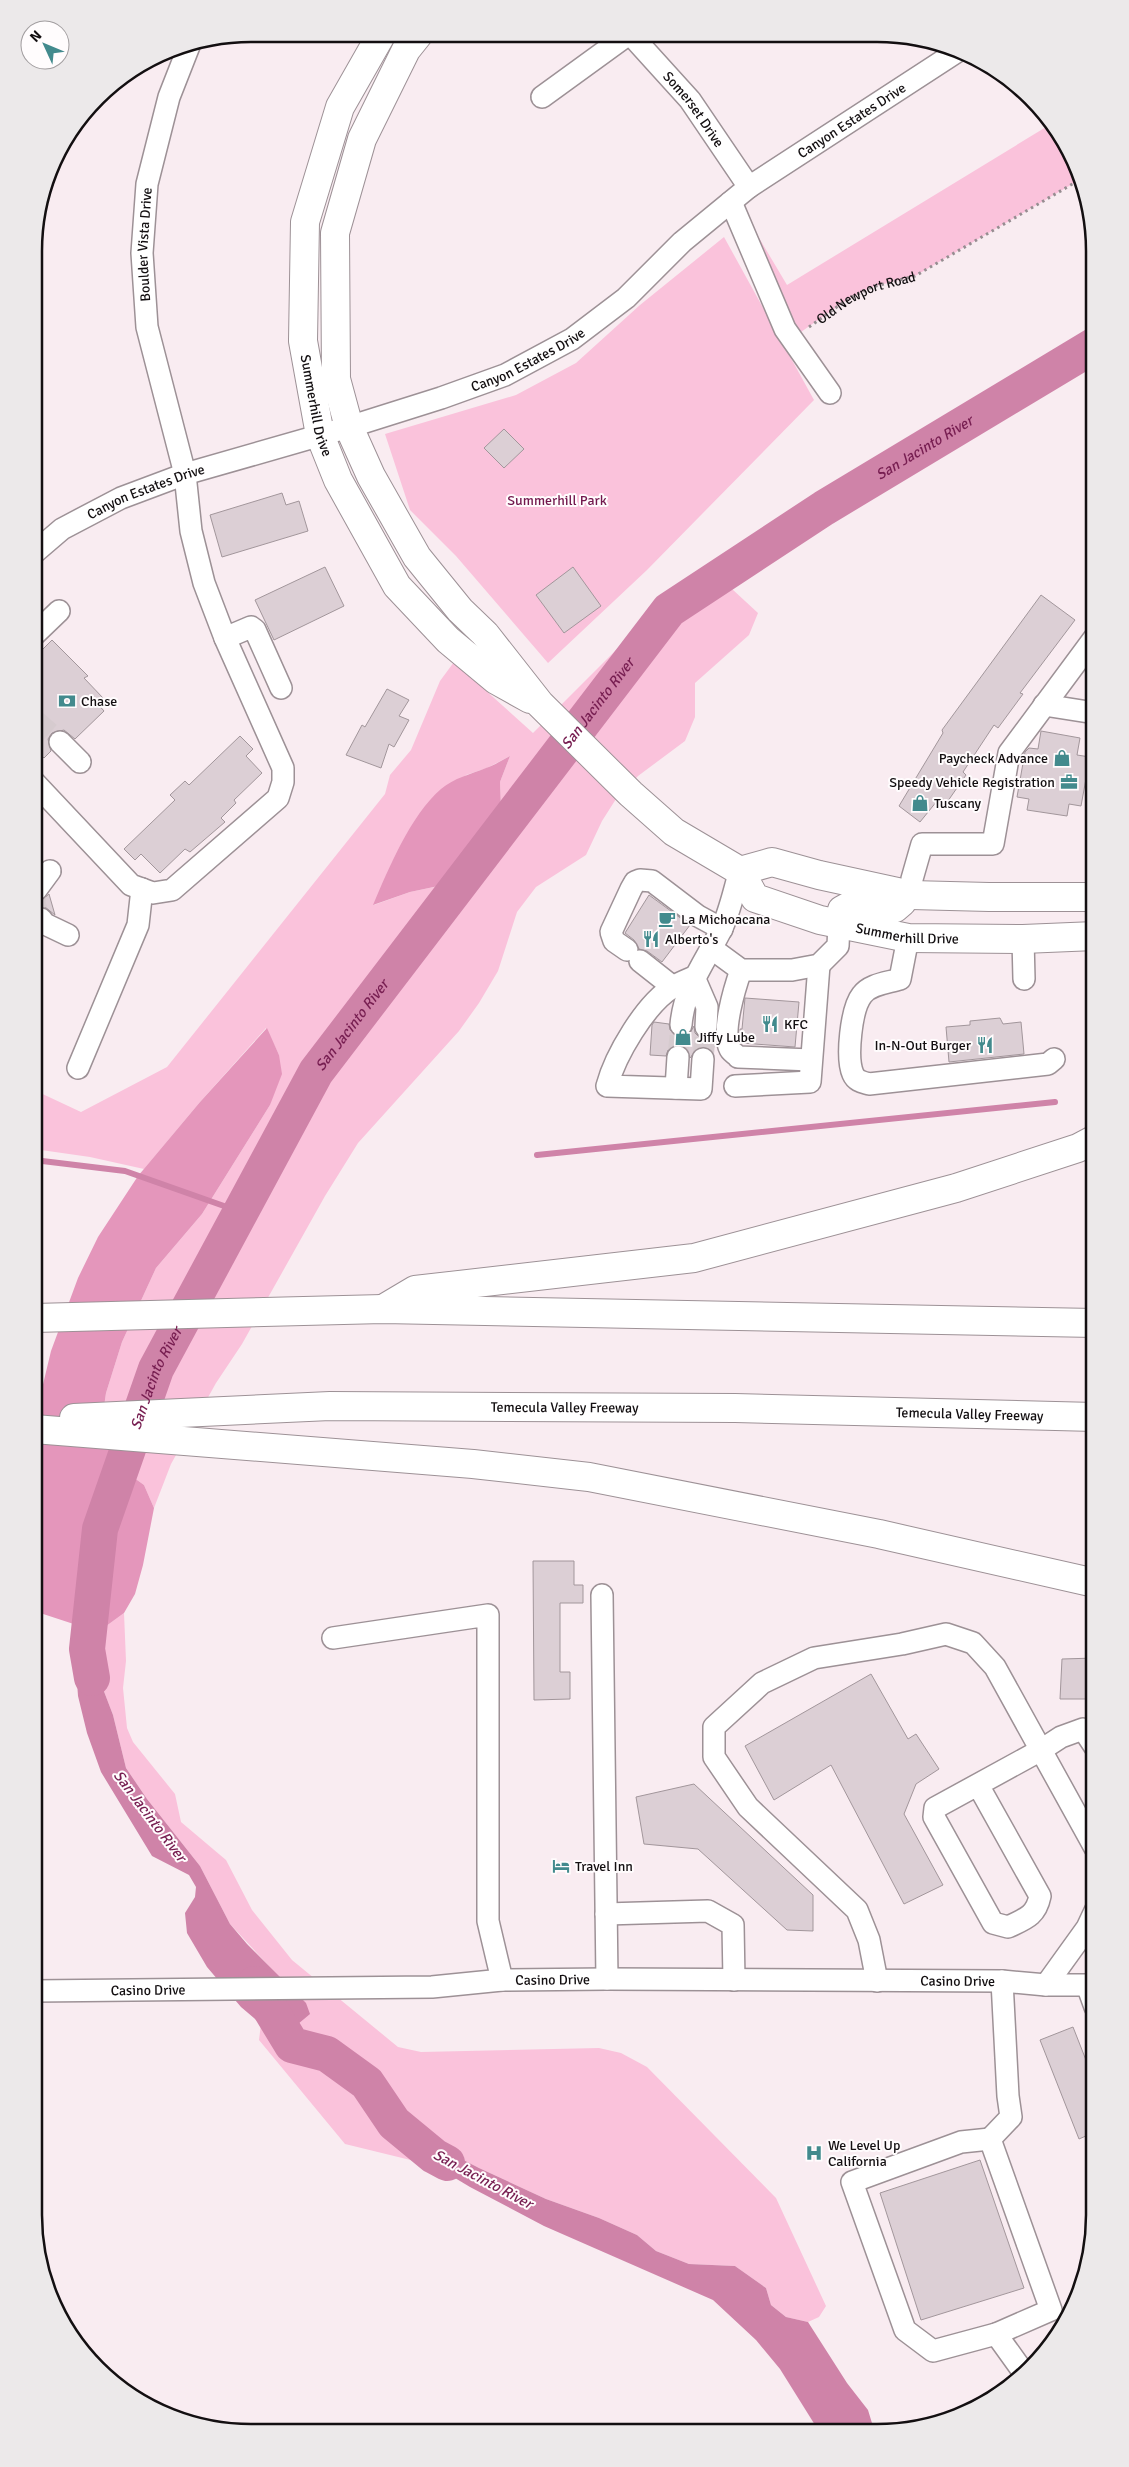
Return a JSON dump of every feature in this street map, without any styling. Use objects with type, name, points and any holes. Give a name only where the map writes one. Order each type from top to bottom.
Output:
[{"type":"main road","name":"Summerhill Drive","points":[[377,42],[340,107],[306,222],[303,341],[320,435],[338,480],[397,586],[448,640],[496,680],[540,704]]},
{"type":"main road","name":"Summerhill Drive","points":[[412,42],[406,50],[362,139],[335,233],[336,379],[349,427],[371,476],[417,557],[460,610],[485,634],[540,704],[631,794],[674,832],[740,871],[755,898],[820,920],[908,938],[1023,939],[1086,936]]},
{"type":"main road","points":[[740,871],[772,862],[819,875],[911,895],[1086,897]]},
{"type":"main road","points":[[839,924],[842,910],[853,904],[895,908],[911,895]]},
{"type":"main road","points":[[384,1309],[415,1290],[694,1258],[956,1188],[1086,1144]]},
{"type":"main road","points":[[42,1318],[384,1309],[1086,1323]]},
{"type":"main road","name":"Temecula Valley Freeway","points":[[42,1420],[330,1406],[735,1408],[1086,1417]]},
{"type":"main road","points":[[42,1430],[474,1464],[589,1477],[879,1534],[1086,1581]]},
{"type":"street","points":[[542,98],[618,42]]},
{"type":"street","name":"Somerset Drive","points":[[637,42],[690,100],[749,187]]},
{"type":"street","name":"Boulder Vista Drive","points":[[142,889],[153,893],[172,890],[278,798],[283,782],[283,768],[225,638],[204,583],[191,531],[185,474],[148,327],[142,253],[147,184],[169,97],[186,53]]},
{"type":"street","name":"Canyon Estates Drive","points":[[42,546],[62,529],[121,498],[185,474],[349,427],[441,398],[505,374],[572,339],[626,298],[682,242],[749,187],[951,56]]},
{"type":"street","points":[[732,202],[785,330],[830,393]]},
{"type":"street","points":[[42,627],[60,610]]},
{"type":"street","points":[[225,638],[251,627],[255,630],[281,688]]},
{"type":"street","points":[[911,895],[912,879],[922,844],[993,844],[1009,753],[1086,649]]},
{"type":"street","points":[[1044,705],[1086,712]]},
{"type":"street","points":[[56,746],[76,765]]},
{"type":"street","points":[[42,790],[131,885],[142,889],[138,925],[78,1068]]},
{"type":"street","points":[[42,882],[50,871]]},
{"type":"street","points":[[693,1026],[694,977],[722,929],[740,871]]},
{"type":"street","points":[[673,987],[614,941],[611,932],[635,882],[640,880],[652,881],[698,916],[722,929]]},
{"type":"street","points":[[42,920],[45,924],[68,935]]},
{"type":"street","points":[[711,948],[741,970],[792,970],[819,965],[838,946],[839,924]]},
{"type":"street","points":[[908,938],[900,979],[870,987],[862,995],[857,1005],[851,1031],[851,1060],[853,1074],[859,1081],[869,1084],[1048,1064],[1054,1060]]},
{"type":"street","points":[[1023,939],[1024,979]]},
{"type":"street","points":[[735,1086],[810,1082],[819,965]]},
{"type":"street","points":[[741,970],[733,991],[727,1040],[730,1050],[738,1057],[811,1060]]},
{"type":"street","points":[[691,1058],[689,1089],[607,1086],[612,1066],[625,1043],[657,1001],[673,987],[694,977]]},
{"type":"street","points":[[602,1595],[607,1979]]},
{"type":"street","points":[[333,1638],[488,1615],[488,1920],[502,1980]]},
{"type":"street","points":[[877,1982],[869,1940],[857,1910],[748,1807],[714,1756],[714,1727],[762,1683],[814,1658],[902,1644],[946,1634],[973,1643],[995,1667],[1041,1750],[1086,1818]]},
{"type":"street","points":[[978,1785],[1040,1896],[1038,1909],[1027,1918],[1008,1927],[993,1923],[934,1817],[935,1808],[1041,1750],[1061,1737],[1084,1730],[1086,1733]]},
{"type":"street","points":[[606,1914],[708,1911],[733,1925],[734,1980]]},
{"type":"street","points":[[1046,1985],[1086,1929]]},
{"type":"street","name":"Casino Drive","points":[[42,1991],[432,1987],[502,1980],[607,1979],[877,1982],[1002,1981],[1046,1985],[1086,1985]]},
{"type":"street","points":[[990,2138],[1050,2310],[996,2334],[933,2350],[905,2330],[852,2182],[961,2142],[990,2138],[1012,2117],[1008,2096],[1002,1981]]},
{"type":"street","points":[[996,2334],[1020,2368]]},
{"type":"path","name":"Old Newport Road","points":[[791,338],[848,300],[872,287],[915,276],[1075,183]]},
{"type":"green space","points":[[1045,127],[1059,147],[1071,171],[1075,183],[915,276],[872,287],[848,299],[791,339],[746,216],[787,285]]},
{"type":"green space","name":"Summerhill Park","points":[[724,237],[814,400],[647,570],[548,663],[456,556],[410,510],[385,434],[516,395],[576,363],[640,305]]},
{"type":"green space","points":[[697,576],[719,577],[758,613],[749,635],[695,683],[695,717],[685,741],[638,776],[616,799],[602,821],[586,855],[536,887],[517,912],[498,971],[479,1003],[459,1031],[358,1143],[325,1196],[242,1344],[216,1383],[171,1464],[154,1508],[144,1485],[119,1467],[100,1434],[106,1393],[122,1342],[156,1268],[202,1214],[270,1105],[279,1055],[266,1028],[144,1169],[90,1157],[42,1150],[42,1094],[81,1112],[167,1067],[385,794],[390,775],[411,750],[440,681],[454,662],[533,733],[677,589]],"holes":[[[510,756],[500,782],[502,834],[482,877],[410,892],[374,905],[466,775],[487,768]]]},
{"type":"green space","points":[[124,1613],[126,1661],[123,1688],[127,1728],[133,1742],[175,1794],[181,1822],[226,1860],[252,1910],[292,1960],[398,2047],[421,2052],[599,2048],[621,2053],[647,2067],[776,2198],[826,2306],[819,2317],[808,2322],[786,2317],[771,2305],[766,2288],[735,2266],[689,2264],[656,2251],[637,2235],[599,2218],[546,2199],[479,2168],[442,2149],[413,2127],[405,2143],[435,2166],[345,2144],[259,2040],[261,2024],[284,2026],[281,1979],[230,1924],[200,1866],[147,1799],[126,1768],[113,1715],[100,1681],[95,1649],[98,1632]]},
{"type":"shaded area","points":[[510,756],[500,782],[502,834],[499,858],[481,877],[410,892],[373,905],[401,843],[430,800],[451,782]]},
{"type":"shaded area","points":[[267,1028],[279,1055],[282,1074],[270,1105],[202,1214],[156,1268],[122,1342],[106,1393],[100,1434],[119,1467],[144,1485],[154,1508],[143,1565],[135,1594],[124,1613],[98,1632],[42,1614],[42,1389],[51,1351],[78,1278],[98,1237],[138,1176],[200,1102]]},
{"type":"water","points":[[83,1628],[98,1632],[95,1649],[100,1681],[113,1715],[126,1768],[147,1799],[200,1866],[230,1924],[247,1944],[306,2003],[310,2014],[298,2024],[284,2026],[261,2024],[241,2007],[207,1967],[187,1933],[185,1913],[195,1897],[196,1887],[189,1875],[152,1856],[101,1772],[87,1733],[78,1696],[75,1654]]},
{"type":"water","points":[[413,2127],[442,2149],[479,2168],[546,2199],[599,2218],[637,2235],[656,2251],[689,2264],[735,2266],[766,2288],[771,2305],[786,2317],[808,2322],[847,2383],[868,2410],[872,2424],[814,2424],[780,2369],[756,2340],[713,2300],[544,2226],[470,2187],[435,2166],[405,2143],[408,2131]]},
{"type":"building","points":[[504,429],[524,449],[504,468],[484,448]]},
{"type":"building","points":[[282,493],[286,505],[299,501],[308,531],[222,557],[210,515]]},
{"type":"building","points":[[325,567],[344,606],[274,640],[255,600]]},
{"type":"building","points":[[573,567],[601,606],[564,633],[536,595]]},
{"type":"building","points":[[1041,595],[1075,620],[1020,693],[1023,694],[998,728],[994,725],[963,772],[966,775],[943,808],[937,801],[920,822],[899,806],[943,733],[942,730]]},
{"type":"building","name":"Chase","points":[[52,640],[88,676],[84,678],[103,698],[97,703],[104,711],[75,739],[64,730],[52,733],[48,739],[51,751],[44,758],[42,756],[42,650]]},
{"type":"building","points":[[387,689],[409,700],[399,716],[409,720],[394,747],[389,744],[381,768],[346,755],[362,725],[365,727]]},
{"type":"building","points":[[1041,731],[1080,738],[1077,755],[1086,756],[1086,779],[1081,806],[1069,804],[1067,816],[1027,810],[1029,799],[1017,797],[1025,752],[1029,748],[1038,749]]},
{"type":"building","points":[[240,736],[253,749],[246,756],[262,773],[234,800],[236,803],[221,818],[225,822],[190,852],[185,849],[160,873],[141,854],[135,860],[124,849],[175,800],[170,795],[185,781],[189,785]]},
{"type":"building","points":[[49,894],[55,915],[45,907],[42,908],[42,900]]},
{"type":"building","points":[[649,895],[690,925],[662,962],[647,951],[639,949],[634,940],[625,933]]},
{"type":"building","name":"KFC","points":[[745,998],[799,1002],[795,1047],[741,1043],[740,1029],[742,1029]]},
{"type":"building","name":"In-N-Out Burger","points":[[1000,1018],[1003,1024],[1021,1022],[1024,1054],[949,1062],[946,1027],[970,1025],[970,1021]]},
{"type":"building","points":[[654,1022],[669,1024],[670,1030],[679,1037],[690,1033],[694,1026],[695,1033],[700,1038],[706,1039],[715,1035],[716,1045],[714,1045],[713,1052],[704,1047],[698,1048],[690,1058],[685,1047],[678,1045],[668,1050],[666,1056],[650,1055],[652,1025]]},
{"type":"building","points":[[533,1561],[574,1561],[574,1585],[583,1585],[583,1603],[560,1603],[560,1672],[570,1672],[570,1699],[534,1700]]},
{"type":"building","points":[[1086,1658],[1086,1699],[1060,1699],[1062,1659]]},
{"type":"building","points":[[871,1674],[908,1739],[916,1734],[939,1769],[916,1784],[904,1814],[943,1885],[904,1904],[831,1765],[774,1800],[745,1746]]},
{"type":"building","points":[[694,1784],[813,1895],[813,1931],[787,1930],[698,1849],[644,1844],[636,1797]]},
{"type":"building","points":[[1073,2027],[1086,2060],[1086,2136],[1079,2139],[1040,2040]]},
{"type":"building","points":[[980,2160],[1024,2288],[921,2320],[880,2193]]},
{"type":"waterway","name":"San Jacinto River","points":[[92,1678],[87,1649],[100,1529],[156,1369],[316,1072],[669,610],[824,508],[1086,350]]},
{"type":"waterway","points":[[537,1155],[1055,1102]]},
{"type":"waterway","points":[[42,1161],[125,1171],[241,1212]]},
{"type":"waterway","name":"San Jacinto River","points":[[255,1984],[292,2045],[327,2054],[367,2083],[394,2123],[434,2156],[447,2163]]},
{"type":"tunnel","points":[[42,726],[60,742]]},
{"type":"tunnel","points":[[678,1057],[681,1025]]},
{"type":"tunnel","points":[[703,1059],[706,1027]]},
{"type":"place","name":"Chase","points":[[67,701]]},
{"type":"place","name":"Paycheck Advance","points":[[1062,758]]},
{"type":"place","name":"Speedy Vehicle Registration","points":[[1069,782]]},
{"type":"place","name":"Tuscany","points":[[920,803]]},
{"type":"place","name":"La Michoacana","points":[[667,919]]},
{"type":"place","name":"Alberto's","points":[[651,939]]},
{"type":"place","name":"KFC","points":[[770,1024]]},
{"type":"place","name":"Jiffy Lube","points":[[683,1037]]},
{"type":"place","name":"In-N-Out Burger","points":[[985,1045]]},
{"type":"place","name":"Travel Inn","points":[[561,1866]]},
{"type":"place","name":"We Level Up California","points":[[814,2153]]}]
